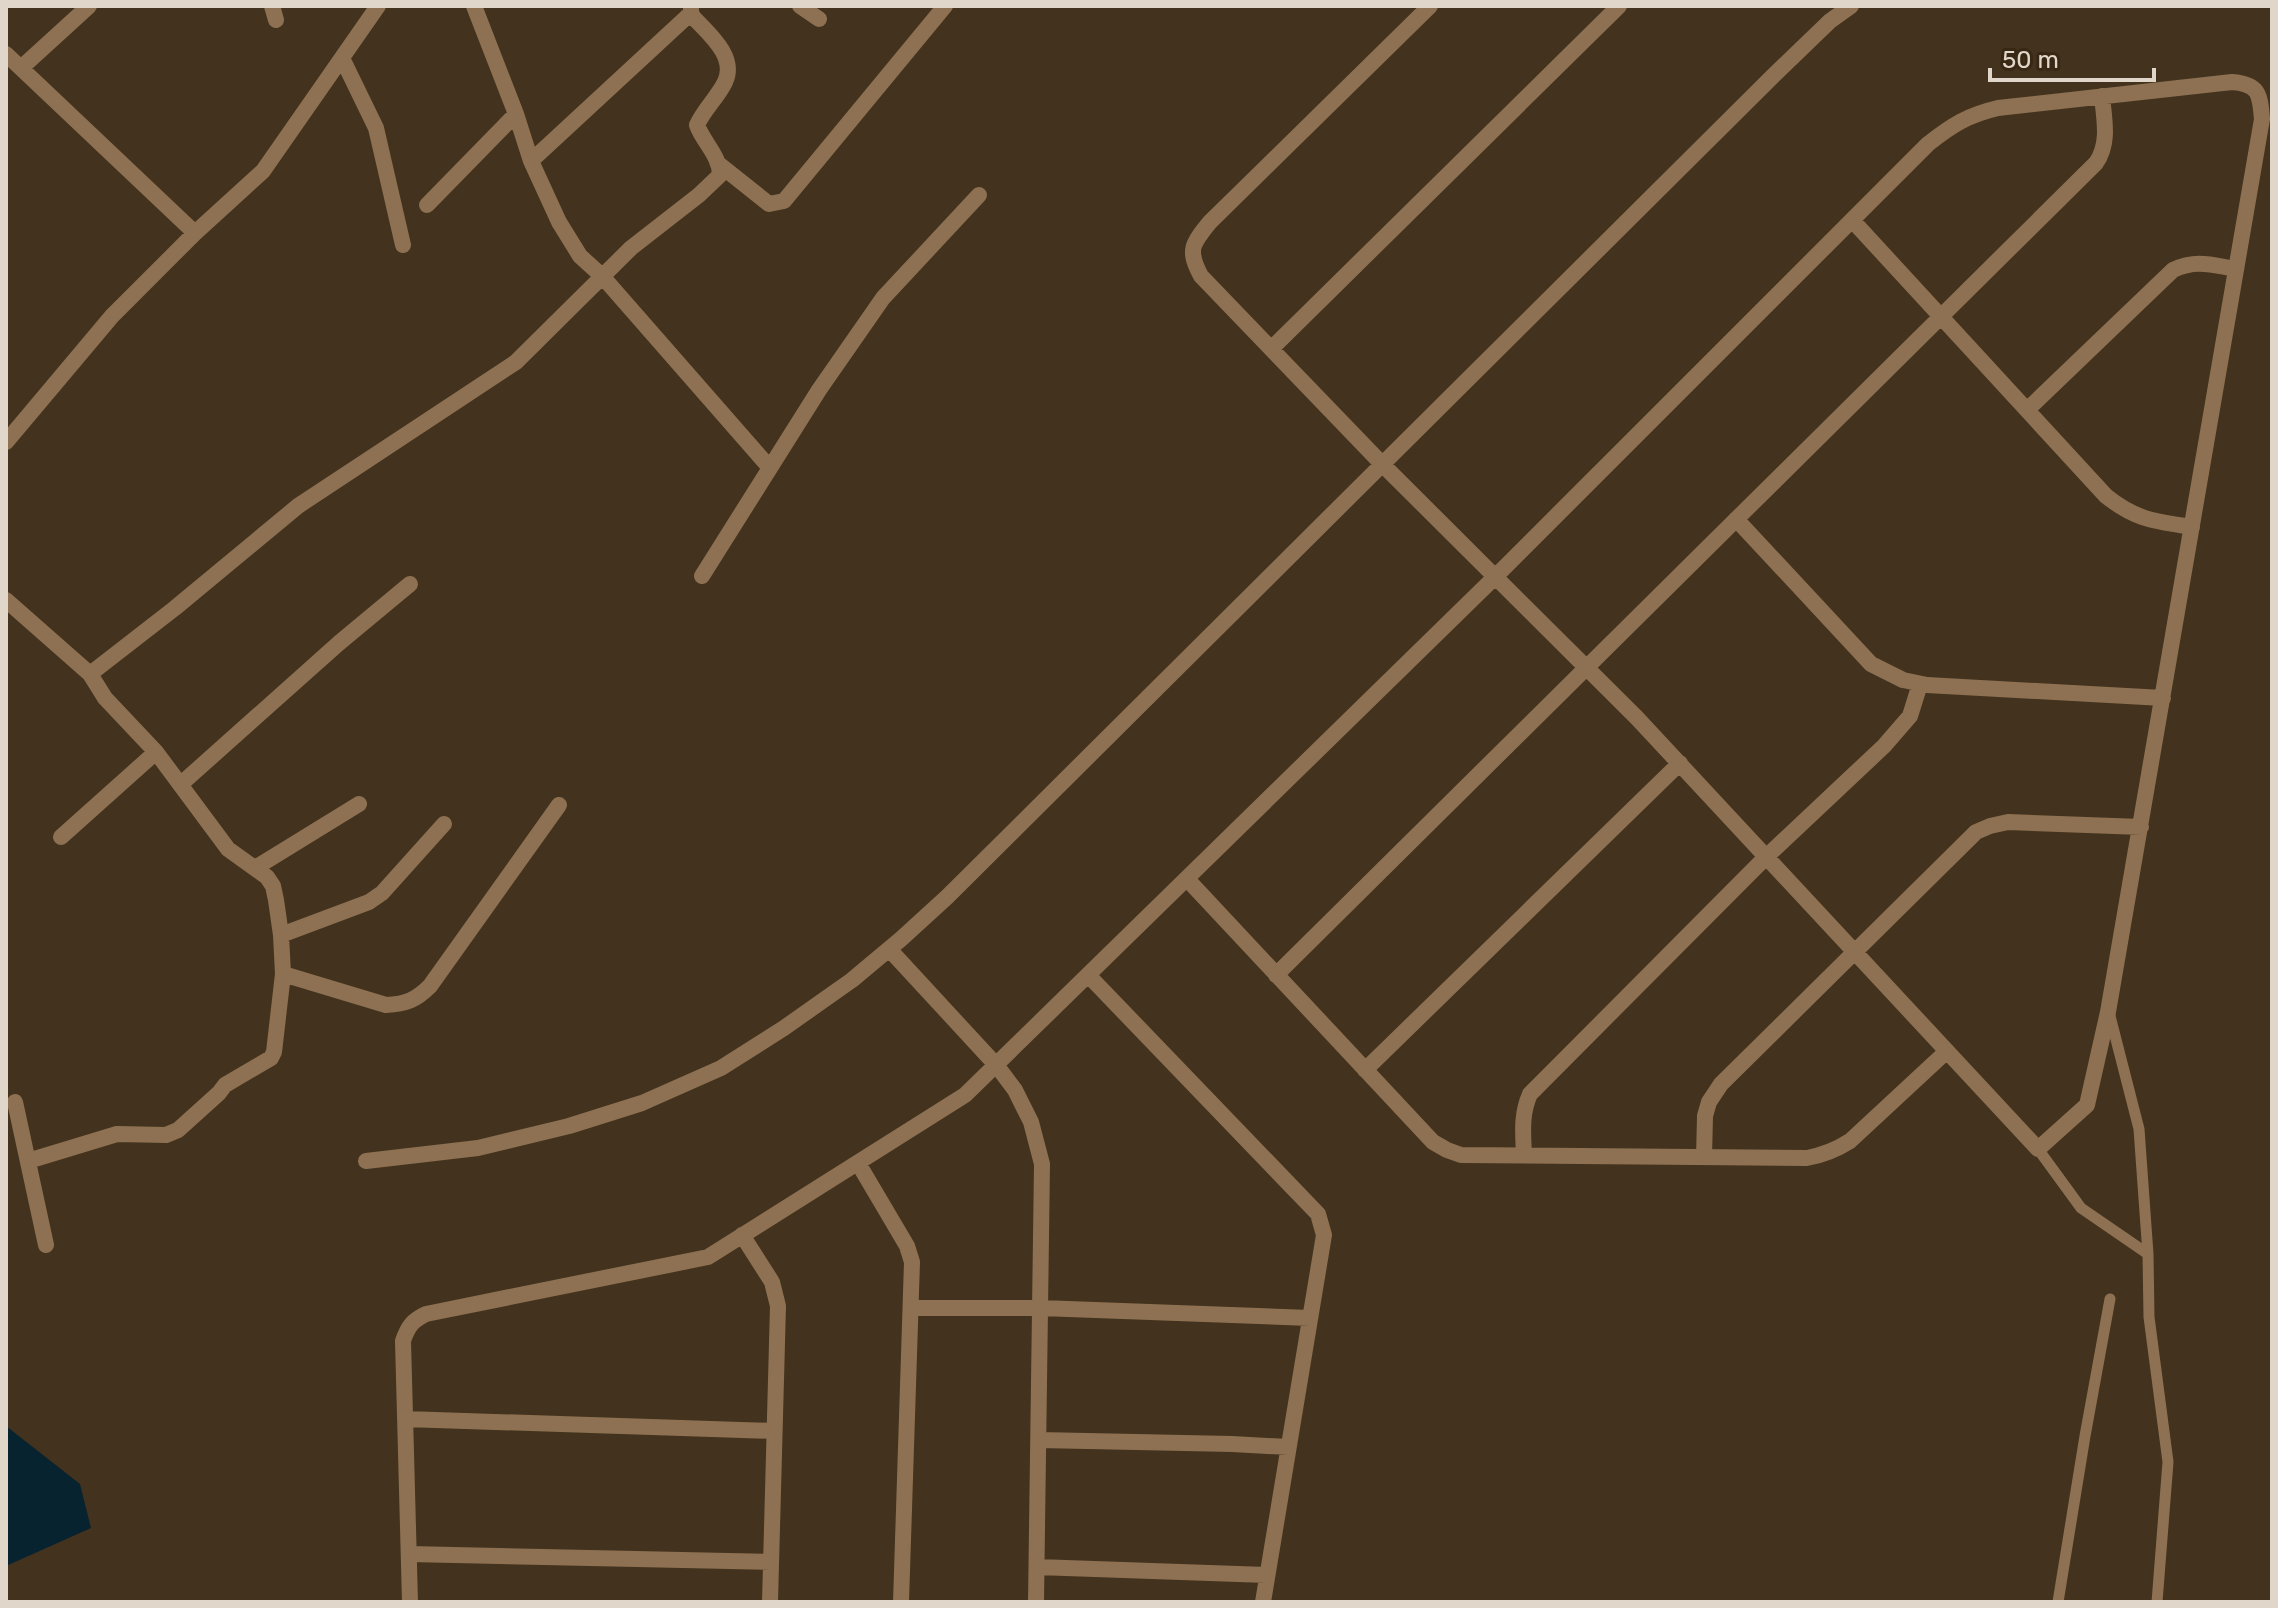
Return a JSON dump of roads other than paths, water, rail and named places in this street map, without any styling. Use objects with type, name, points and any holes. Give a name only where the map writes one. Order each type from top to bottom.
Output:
[{"type":"street","points":[[21,68],[89,6]]},
{"type":"street","points":[[6,442],[112,316],[263,171],[378,6]]},
{"type":"street","points":[[474,6],[531,161],[559,222],[580,256],[602,276],[770,468]]},
{"type":"street","points":[[800,6],[819,19]]},
{"type":"street","points":[[531,161],[691,9],[719,45],[727,64],[726,81],[697,125],[704,142],[720,165],[769,204],[784,201],[945,6]]},
{"type":"street","points":[[410,1602],[403,1341],[415,1319],[426,1314],[708,1257],[965,1095],[1495,577],[1928,144],[1950,126],[1974,113],[1998,108],[2246,83],[2256,90],[2261,102],[2262,119],[2141,827],[2108,1012],[2087,1105],[2038,1149],[1680,763],[1587,668],[1495,577],[1382,464],[1201,276],[1191,254],[1195,240],[1210,222],[1430,6]]},
{"type":"street","points":[[1271,349],[1619,6]]},
{"type":"street","points":[[366,1161],[478,1148],[569,1126],[642,1103],[721,1068],[852,980],[947,897],[1785,64],[1830,21],[1851,6]]},
{"type":"street","points":[[6,54],[195,233]]},
{"type":"street","points":[[342,58],[376,128],[403,245]]},
{"type":"street","points":[[1276,975],[2096,163],[2106,140],[2102,96]]},
{"type":"street","points":[[427,205],[516,114]]},
{"type":"street","points":[[90,674],[298,506],[516,362],[631,248],[710,185],[720,175],[720,165]]},
{"type":"street","points":[[702,576],[819,390],[883,298],[979,195]]},
{"type":"street","points":[[1852,220],[2106,496],[2144,519],[2192,527]]},
{"type":"street","points":[[2027,410],[2173,270],[2186,264],[2205,263],[2236,269]]},
{"type":"street","points":[[1736,519],[1871,664],[1903,680],[1920,684],[2163,698]]},
{"type":"street","points":[[181,784],[410,584]]},
{"type":"street","points":[[6,600],[90,674],[105,698],[156,752],[228,849],[267,877],[273,886],[281,935],[283,974],[271,1058],[225,1085],[178,1130],[166,1135],[117,1134],[28,1161]]},
{"type":"street","points":[[1524,1155],[1524,1107],[1530,1094],[1766,857],[1884,746],[1910,716],[1920,684]]},
{"type":"street","points":[[61,837],[156,752]]},
{"type":"street","points":[[1365,1070],[1680,763]]},
{"type":"street","points":[[255,868],[359,804]]},
{"type":"street","points":[[283,974],[386,1005],[404,1004],[419,997],[430,986],[559,805]]},
{"type":"street","points":[[1704,1157],[1705,1116],[1709,1102],[1721,1084],[1976,832],[2008,822],[2141,827]]},
{"type":"street","points":[[281,935],[369,902],[382,893],[444,824]]},
{"type":"street","points":[[1187,879],[1433,1142],[1461,1155],[1807,1158],[1836,1150],[1850,1141],[1947,1051]]},
{"type":"street","points":[[889,949],[997,1066],[1015,1090],[1031,1122],[1042,1164],[1036,1602]]},
{"type":"street","points":[[1089,976],[1318,1214],[1324,1235],[1263,1602]]},
{"type":"street","points":[[15,1102],[46,1245]]},
{"type":"street","points":[[858,1163],[907,1246],[912,1262],[901,1602]]},
{"type":"street","points":[[742,1235],[772,1282],[778,1306],[770,1602]]},
{"type":"street","points":[[912,1308],[1041,1308],[1310,1318]]},
{"type":"street","points":[[405,1419],[774,1431]]},
{"type":"street","points":[[1039,1440],[1288,1447]]},
{"type":"street","points":[[409,1554],[771,1562]]},
{"type":"street","points":[[1037,1567],[1267,1575]]},
{"type":"lane","points":[[2108,1012],[2139,1129],[2149,1317],[2168,1462],[2157,1602]]},
{"type":"lane","points":[[2038,1149],[2081,1208],[2148,1254]]},
{"type":"lane","points":[[2058,1602],[2110,1299]]},
{"type":"water","points":[[6,1426],[80,1484],[91,1528],[6,1566]]}]
